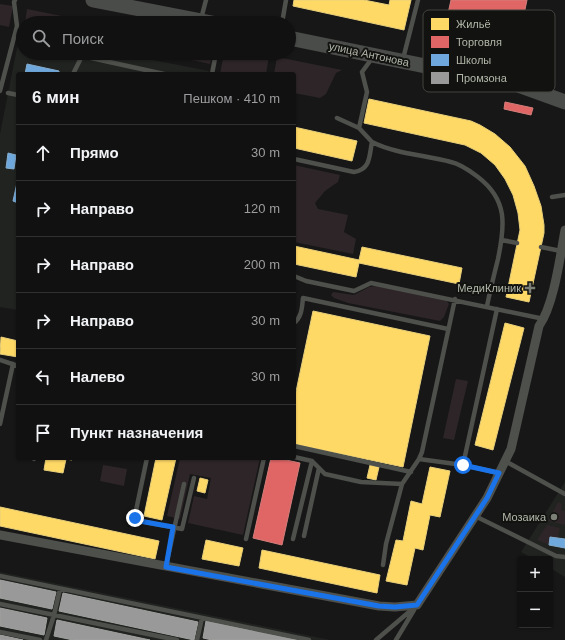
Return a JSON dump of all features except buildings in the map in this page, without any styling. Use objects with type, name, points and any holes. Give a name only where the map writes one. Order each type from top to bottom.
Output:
[{"type":"main road","points":[[93,0],[175,16]]},
{"type":"main road","name":"улица Антонова","points":[[296,39],[423,66]]},
{"type":"main road","points":[[555,90],[565,91]]},
{"type":"main road","name":"улица Антонова","points":[[537,92],[565,102]]},
{"type":"street","points":[[0,535],[379,606],[395,607],[417,605],[487,498],[511,449],[539,326],[544,319],[550,303],[565,230]]},
{"type":"lane","points":[[15,0],[16,18]]},
{"type":"lane","points":[[206,0],[206,16]]},
{"type":"lane","points":[[283,16],[286,0]]},
{"type":"lane","points":[[403,62],[418,0]]},
{"type":"lane","points":[[0,90],[16,30]]},
{"type":"lane","points":[[359,128],[367,92],[362,72],[374,55]]},
{"type":"lane","points":[[74,72],[80,60]]},
{"type":"lane","points":[[100,60],[155,72]]},
{"type":"lane","points":[[212,72],[215,60]]},
{"type":"lane","points":[[8,93],[16,94]]},
{"type":"lane","points":[[337,118],[359,128],[372,142],[384,148],[454,162],[471,171],[496,195],[502,210],[504,222],[502,240],[487,306]]},
{"type":"lane","points":[[296,159],[354,172],[360,171],[367,165],[372,142]]},
{"type":"lane","points":[[552,197],[565,195]]},
{"type":"lane","points":[[502,240],[518,243]]},
{"type":"lane","points":[[541,247],[561,251]]},
{"type":"lane","points":[[296,277],[306,281],[354,291],[371,283],[455,299],[544,319]]},
{"type":"lane","points":[[296,322],[301,312],[304,298],[448,329]]},
{"type":"lane","points":[[383,565],[386,544],[402,484],[411,472],[422,452],[455,299]]},
{"type":"lane","points":[[463,465],[497,308]]},
{"type":"lane","points":[[0,360],[16,365],[0,424]]},
{"type":"lane","points":[[296,446],[411,472]]},
{"type":"lane","points":[[296,457],[312,461],[325,474],[361,482],[402,484]]},
{"type":"lane","points":[[419,459],[463,465],[499,473]]},
{"type":"lane","points":[[147,460],[134,520],[182,529],[194,478]]},
{"type":"lane","points":[[246,538],[264,460]]},
{"type":"lane","points":[[294,539],[312,461]]},
{"type":"lane","points":[[505,461],[565,494]]},
{"type":"lane","points":[[304,536],[319,468]]},
{"type":"lane","points":[[166,567],[173,527],[184,484]]},
{"type":"lane","points":[[475,516],[556,556],[565,558]]},
{"type":"lane","points":[[0,576],[309,640]]},
{"type":"lane","points":[[46,640],[60,589]]},
{"type":"lane","points":[[0,604],[177,640]]},
{"type":"lane","points":[[376,640],[417,605]]},
{"type":"lane","points":[[396,640],[417,605]]},
{"type":"lane","points":[[197,640],[202,618]]},
{"type":"lane","points":[[0,632],[40,640]]},
{"type":"shaded area","points":[[0,4],[13,6],[9,27],[0,25]]},
{"type":"shaded area","points":[[27,9],[62,16],[26,16]]},
{"type":"shaded area","points":[[16,53],[16,60],[153,60],[209,71],[16,72],[16,310],[0,307],[0,134]]},
{"type":"shaded area","points":[[191,60],[211,60],[210,64]]},
{"type":"shaded area","points":[[223,60],[268,60],[266,72],[220,72]]},
{"type":"shaded area","points":[[276,60],[292,60],[342,70],[336,73],[326,94],[320,98],[296,93],[296,72],[274,72]]},
{"type":"shaded area","points":[[296,165],[340,175],[338,182],[325,191],[315,203],[318,209],[348,215],[344,232],[356,239],[353,254],[296,242]]},
{"type":"shaded area","points":[[377,286],[447,301],[449,304],[444,317],[440,321],[348,303],[334,298],[331,295],[333,292],[354,295],[369,287]]},
{"type":"shaded area","points":[[456,379],[468,381],[454,440],[443,438]]},
{"type":"shaded area","points":[[180,460],[260,460],[243,535],[188,523],[194,496],[207,499],[211,478],[190,474],[180,519],[167,516]]},
{"type":"shaded area","points":[[103,465],[127,469],[124,486],[100,481]]},
{"type":"shaded area","name":"Мозаика","points":[[565,482],[565,577],[553,570],[553,556],[528,556],[521,552]]},
{"type":"shaded area","points":[[558,502],[562,504],[561,510],[565,511],[565,525],[548,521]]},
{"type":"shaded area","points":[[547,525],[560,528],[558,538],[550,537],[549,545],[537,540]]},
{"type":"shaded area","points":[[0,572],[330,640],[0,640]]},
{"type":"place","name":"МедиКлиник","points":[[530,288]]},
{"type":"place","name":"Мозаика","points":[[554,517]]},
{"type":"route","points":[[135,518],[134,520],[173,527],[166,567],[379,606],[395,607],[417,605],[487,498],[499,473],[463,465]]}]
